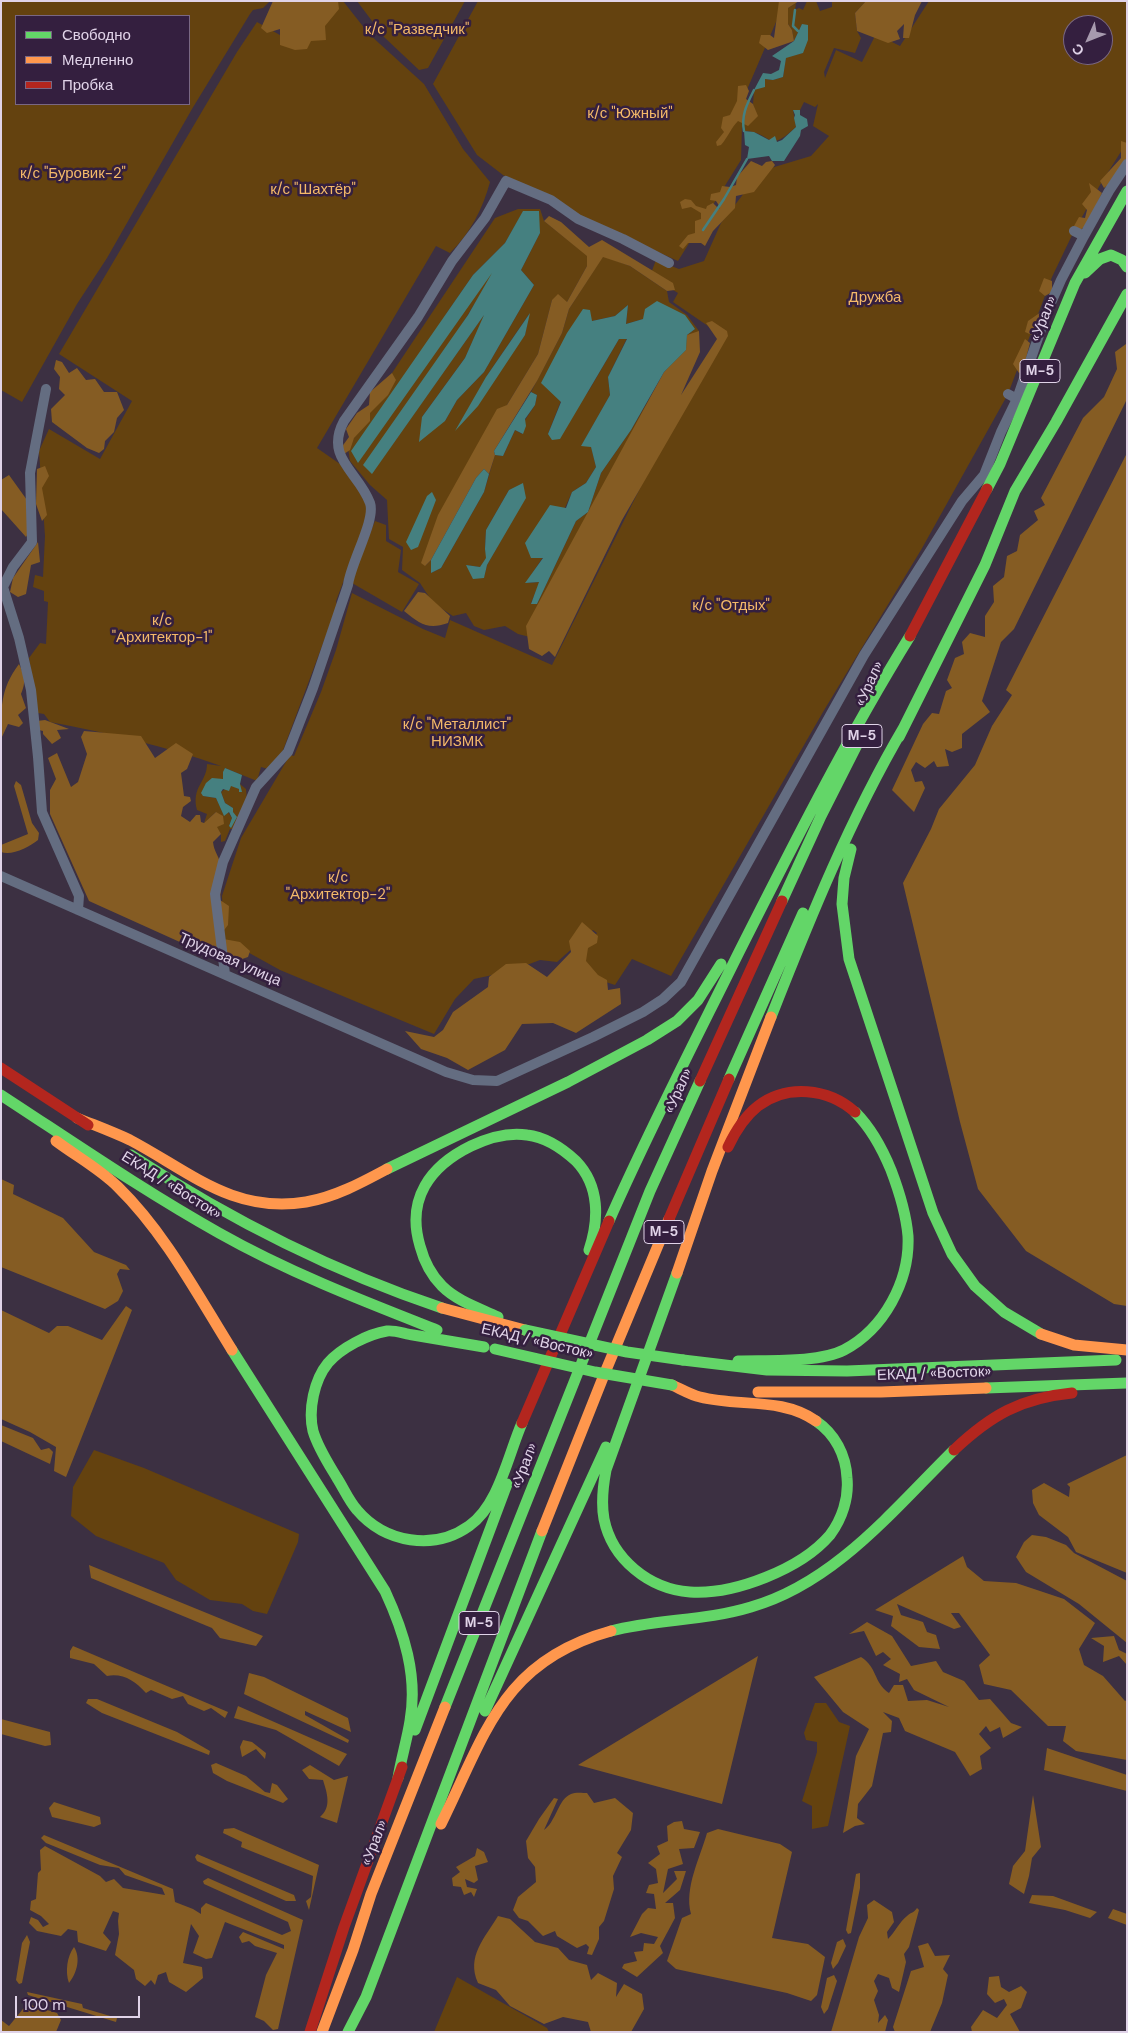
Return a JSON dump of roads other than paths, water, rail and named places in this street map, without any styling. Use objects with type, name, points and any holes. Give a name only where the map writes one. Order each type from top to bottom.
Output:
[{"type":"main road","name":"«Урал»","points":[[322,2032],[353,1950],[371,1894],[650,1191],[805,851],[882,694],[899,654],[1000,464],[1075,283],[1127,191]]},
{"type":"main road","points":[[1075,283],[1098,258],[1108,255],[1116,256],[1127,267]]},
{"type":"main road","points":[[1114,318],[1127,281]]},
{"type":"main road","name":"М-5","points":[[348,2032],[366,1997],[577,1441],[744,1045],[843,827],[982,551],[1127,294]]},
{"type":"main road","points":[[1015,491],[985,565],[904,727],[853,839],[841,895],[842,923],[852,967],[927,1195],[952,1255],[987,1299],[1008,1316],[1027,1327],[1072,1344],[1127,1350]]},
{"type":"main road","points":[[490,1348],[388,1331],[352,1343],[328,1362],[314,1396],[312,1411],[313,1430],[320,1449],[349,1498],[358,1510],[377,1528],[405,1540],[421,1542],[444,1538],[469,1526],[480,1516],[494,1496],[517,1435],[640,1150],[800,832],[873,696],[899,654]]},
{"type":"main road","points":[[672,1385],[700,1396],[784,1406],[807,1415],[824,1426],[842,1452],[848,1482],[847,1497],[842,1513],[835,1527],[824,1540],[794,1562],[730,1589],[709,1592],[672,1590],[641,1575],[621,1556],[607,1532],[603,1518],[602,1488],[606,1470],[692,1233],[740,1093],[807,927],[854,819],[887,755],[904,727]]},
{"type":"main road","points":[[78,1118],[129,1140],[209,1187],[257,1202],[287,1204],[306,1202],[327,1197],[355,1186],[432,1146],[618,1057],[662,1032],[677,1021],[698,1000],[714,976],[764,887],[800,832]]},
{"type":"main road","name":"ЕКАД / «Восток»","points":[[1,1068],[172,1180],[237,1218],[318,1259],[380,1286],[425,1302],[525,1330],[627,1352],[767,1370],[846,1371],[1127,1360]]},
{"type":"main road","points":[[692,1233],[713,1188],[734,1133],[749,1112],[762,1101],[792,1090],[819,1092],[831,1096],[852,1108],[864,1120],[877,1140],[896,1182],[905,1209],[908,1228],[908,1248],[900,1285],[882,1317],[857,1342],[825,1357],[699,1362]]},
{"type":"main road","points":[[1,1097],[21,1118],[90,1165],[116,1186],[137,1207],[160,1236],[385,1591],[397,1616],[411,1666],[410,1720],[398,1778]]},
{"type":"main road","name":"ЕКАД / «Восток»","points":[[1,1097],[153,1194],[220,1234],[330,1288],[421,1325],[490,1348],[595,1372],[672,1385],[740,1392],[881,1392],[1127,1383]]},
{"type":"main road","points":[[525,1330],[464,1302],[442,1286],[432,1273],[423,1255],[416,1220],[422,1190],[428,1178],[446,1159],[482,1141],[516,1134],[533,1136],[548,1142],[575,1160],[586,1175],[595,1197],[597,1216],[594,1237],[561,1319],[552,1353]]},
{"type":"main road","points":[[366,1997],[426,1855],[463,1760],[640,1373]]},
{"type":"main road","points":[[310,2032],[344,1927],[431,1684],[525,1435],[539,1387]]},
{"type":"main road","points":[[426,1855],[483,1734],[498,1709],[521,1680],[543,1661],[562,1649],[595,1636],[620,1629],[750,1608],[786,1593],[814,1577],[848,1552],[943,1460],[990,1419],[1021,1404],[1053,1395],[1127,1390]]},
{"type":"street","name":"Трудовая улица","points":[[1,876],[446,1072],[473,1080],[497,1081],[643,1012],[663,999],[681,982],[864,655],[962,501],[984,475],[1001,432],[1017,399],[1047,312],[1061,280],[1109,191],[1127,164]]},
{"type":"street","points":[[225,974],[215,894],[223,862],[256,787],[288,752],[313,688],[348,585],[349,572],[372,516],[371,504],[337,449],[338,433],[344,421],[418,317],[452,261],[486,218],[506,181],[551,200],[578,219],[623,239],[669,263]]},
{"type":"street","points":[[1074,231],[1084,236]]},
{"type":"street","points":[[46,389],[30,473],[32,542],[13,567],[2,588],[19,638],[31,690],[42,812],[78,896],[78,910]]},
{"type":"street","points":[[1008,394],[1017,399]]},
{"type":"waterway","points":[[795,10],[793,26],[798,31]]},
{"type":"waterway","points":[[744,131],[744,115],[754,90]]},
{"type":"waterway","points":[[703,230],[724,199],[747,159]]},
{"type":"park label","name":"к/с \"Разведчик\"","points":[[417,30]]},
{"type":"park label","name":"к/с \"Южный\"","points":[[630,114]]},
{"type":"park label","name":"к/с \"Буровик-2\"","points":[[73,174]]},
{"type":"park label","name":"к/с \"Шахтёр\"","points":[[313,190]]},
{"type":"park label","name":"Дружба","points":[[875,298]]},
{"type":"park label","name":"к/с \"Отдых\"","points":[[731,606]]},
{"type":"park label","name":"к/с \"Архитектор-1\"","points":[[162,630]]},
{"type":"park label","name":"к/с \"Металлист\" НИЗМК","points":[[457,734]]},
{"type":"park label","name":"к/с \"Архитектор-2\"","points":[[338,886]]}]
